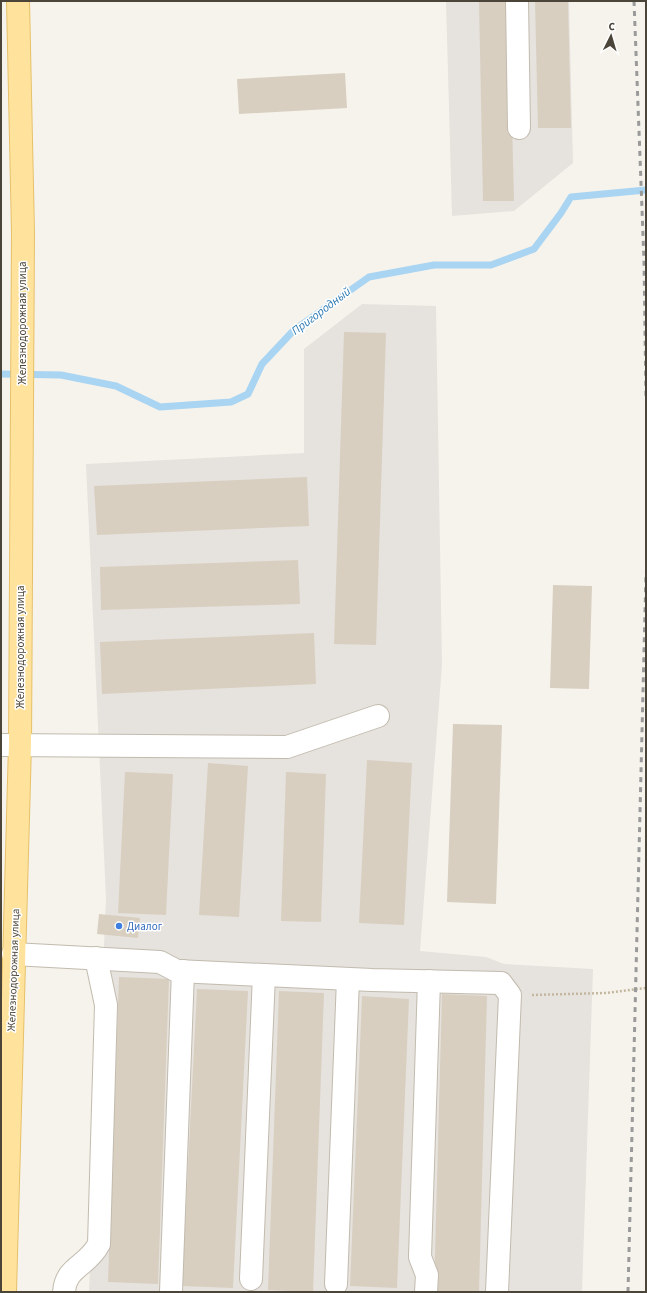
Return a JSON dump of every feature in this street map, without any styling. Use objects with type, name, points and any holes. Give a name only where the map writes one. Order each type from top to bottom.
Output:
[{"type":"main road","name":"Железнодорожная улица","points":[[5,1292],[13,954],[10,744],[22,436],[22,233],[18,1]]},
{"type":"lane","points":[[517,1],[519,128]]},
{"type":"lane","points":[[10,744],[287,746],[378,716]]},
{"type":"lane","points":[[13,954],[160,962],[177,971],[183,972],[348,979],[501,983],[510,995],[497,1292]]},
{"type":"lane","points":[[64,1292],[67,1277],[72,1271],[91,1257],[99,1244],[106,1005],[96,958]]},
{"type":"lane","points":[[171,1292],[183,972]]},
{"type":"lane","points":[[251,1279],[264,975]]},
{"type":"lane","points":[[336,1284],[348,979]]},
{"type":"lane","points":[[426,1292],[427,1275],[420,1257],[430,981]]},
{"type":"path","points":[[510,995],[606,994],[646,988]]},
{"type":"shaded area","points":[[446,1],[569,1],[573,163],[514,211],[452,216]]},
{"type":"shaded area","points":[[362,304],[436,306],[442,665],[420,951],[486,957],[504,964],[593,969],[582,1292],[89,1292],[106,899],[86,464],[304,453],[304,349]]},
{"type":"building","points":[[479,1],[509,1],[514,201],[483,201]]},
{"type":"building","points":[[535,1],[568,1],[571,128],[538,128]]},
{"type":"building","points":[[345,73],[347,108],[239,114],[237,79]]},
{"type":"building","points":[[344,332],[386,333],[376,645],[334,644]]},
{"type":"building","points":[[307,477],[309,526],[97,535],[94,486]]},
{"type":"building","points":[[298,560],[300,604],[101,610],[100,567]]},
{"type":"building","points":[[553,585],[592,586],[589,689],[550,688]]},
{"type":"building","points":[[314,633],[316,684],[102,694],[100,642]]},
{"type":"building","points":[[453,724],[502,725],[496,904],[447,902]]},
{"type":"building","points":[[367,760],[412,763],[404,925],[359,923]]},
{"type":"building","points":[[208,763],[248,766],[239,917],[199,915]]},
{"type":"building","points":[[125,772],[173,774],[166,915],[118,913]]},
{"type":"building","points":[[286,772],[326,774],[321,922],[281,921]]},
{"type":"building","name":"Диалог","points":[[99,914],[140,918],[138,938],[97,934]]},
{"type":"building","points":[[119,977],[169,979],[158,1284],[108,1282]]},
{"type":"building","points":[[197,989],[248,991],[233,1288],[182,1286]]},
{"type":"building","points":[[279,991],[324,993],[313,1292],[268,1290]]},
{"type":"building","points":[[442,994],[487,996],[479,1292],[434,1292]]},
{"type":"building","points":[[362,996],[409,999],[397,1288],[350,1286]]},
{"type":"waterway","name":"Пригородный","points":[[1,374],[61,375],[116,386],[160,407],[231,402],[248,394],[262,364],[294,330],[369,277],[434,265],[491,265],[534,249],[571,197],[646,190]]},
{"type":"railway","points":[[634,1],[644,261],[646,399]]},
{"type":"railway","points":[[628,1292],[646,572]]},
{"type":"place","name":"Диалог","points":[[119,926]]}]
